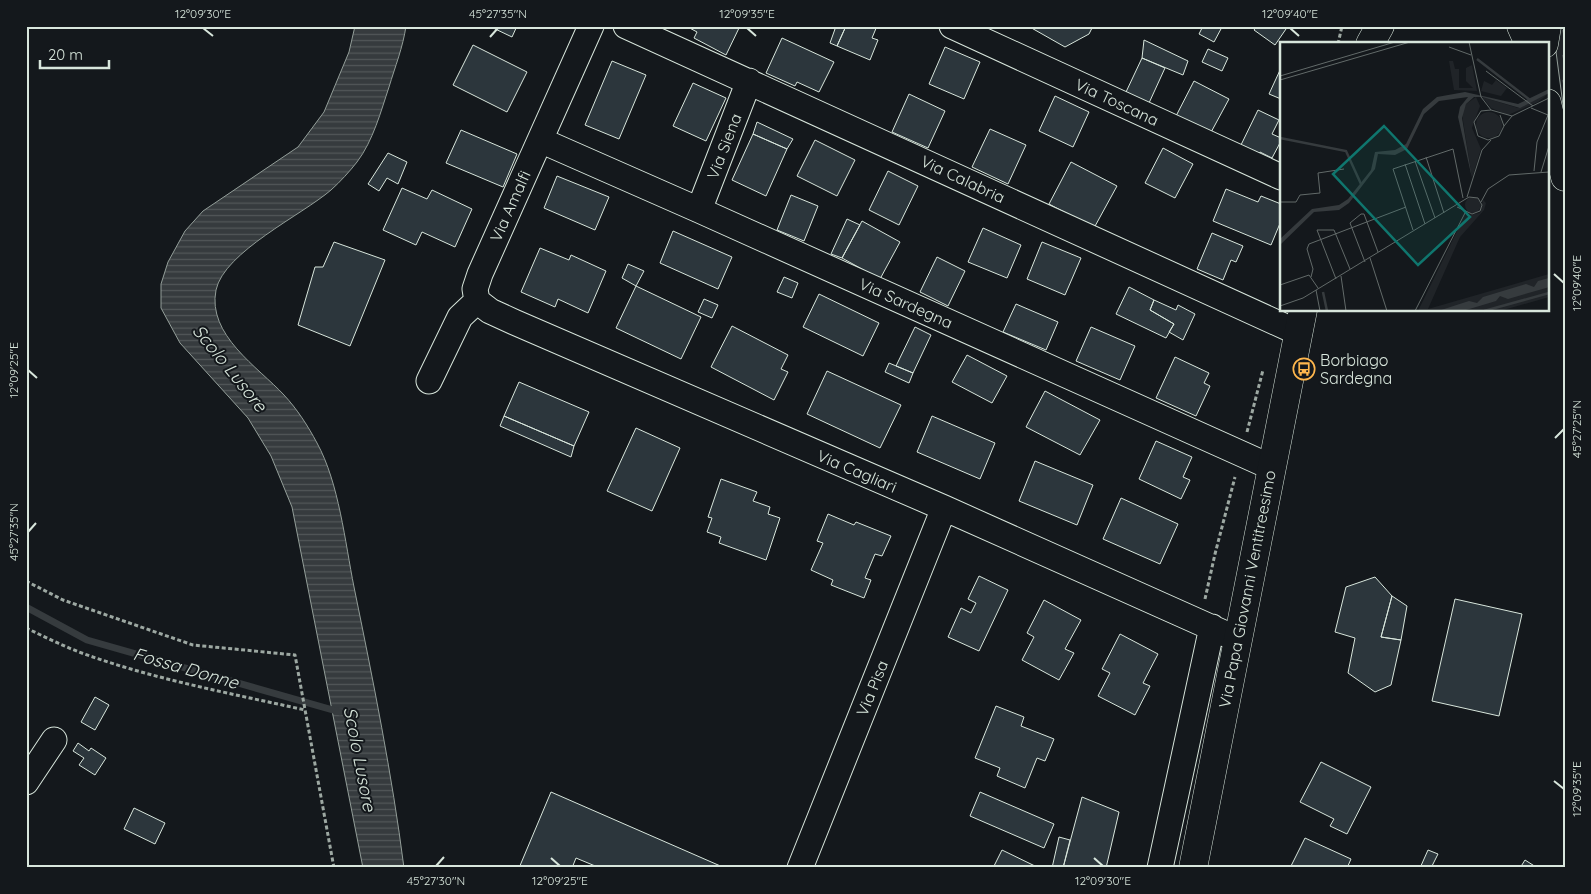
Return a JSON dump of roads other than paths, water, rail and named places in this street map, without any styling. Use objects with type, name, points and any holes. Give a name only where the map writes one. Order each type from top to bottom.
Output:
[{"type":"main road","points":[[1521,26],[1528,42]]},
{"type":"main road","points":[[1544,42],[1547,26]]},
{"type":"main road","points":[[1548,107],[1565,177]]},
{"type":"main road","name":"Via Papa Giovanni Ventitreesimo","points":[[1193,868],[1301,322]]},
{"type":"street","name":"Via Amalfi","points":[[478,301],[474,289],[480,274],[590,26]]},
{"type":"street","name":"Via Calabria","points":[[626,26],[749,82],[1301,322]]},
{"type":"street","name":"Via Toscana","points":[[952,26],[1280,177]]},
{"type":"street","name":"Via Siena","points":[[699,210],[749,82]]},
{"type":"street","name":"Via Sardegna","points":[[540,140],[1271,467]]},
{"type":"street","points":[[429,380],[460,317],[478,301]]},
{"type":"street","name":"Via Cagliari","points":[[478,301],[490,311],[514,322],[944,508],[1237,639]]},
{"type":"street","name":"Via Pisa","points":[[800,868],[944,508]]},
{"type":"street","points":[[1160,868],[1206,624]]},
{"type":"street","points":[[26,782],[54,740]]},
{"type":"water","name":"Scolo Lusore","points":[[355,26],[406,26],[389,87],[368,145],[354,165],[331,190],[248,248],[233,262],[222,276],[216,290],[215,306],[219,321],[237,349],[284,395],[302,418],[325,459],[331,476],[382,727],[404,868],[363,868],[292,507],[271,456],[248,418],[180,343],[161,308],[161,284],[168,262],[185,231],[203,211],[298,147],[324,112],[349,52]]},
{"type":"waterway","name":"Fossa Donne","points":[[26,607],[87,640],[340,712]]},
{"type":"place","name":"Borbiago Sardegna","points":[[1304,369]]}]
